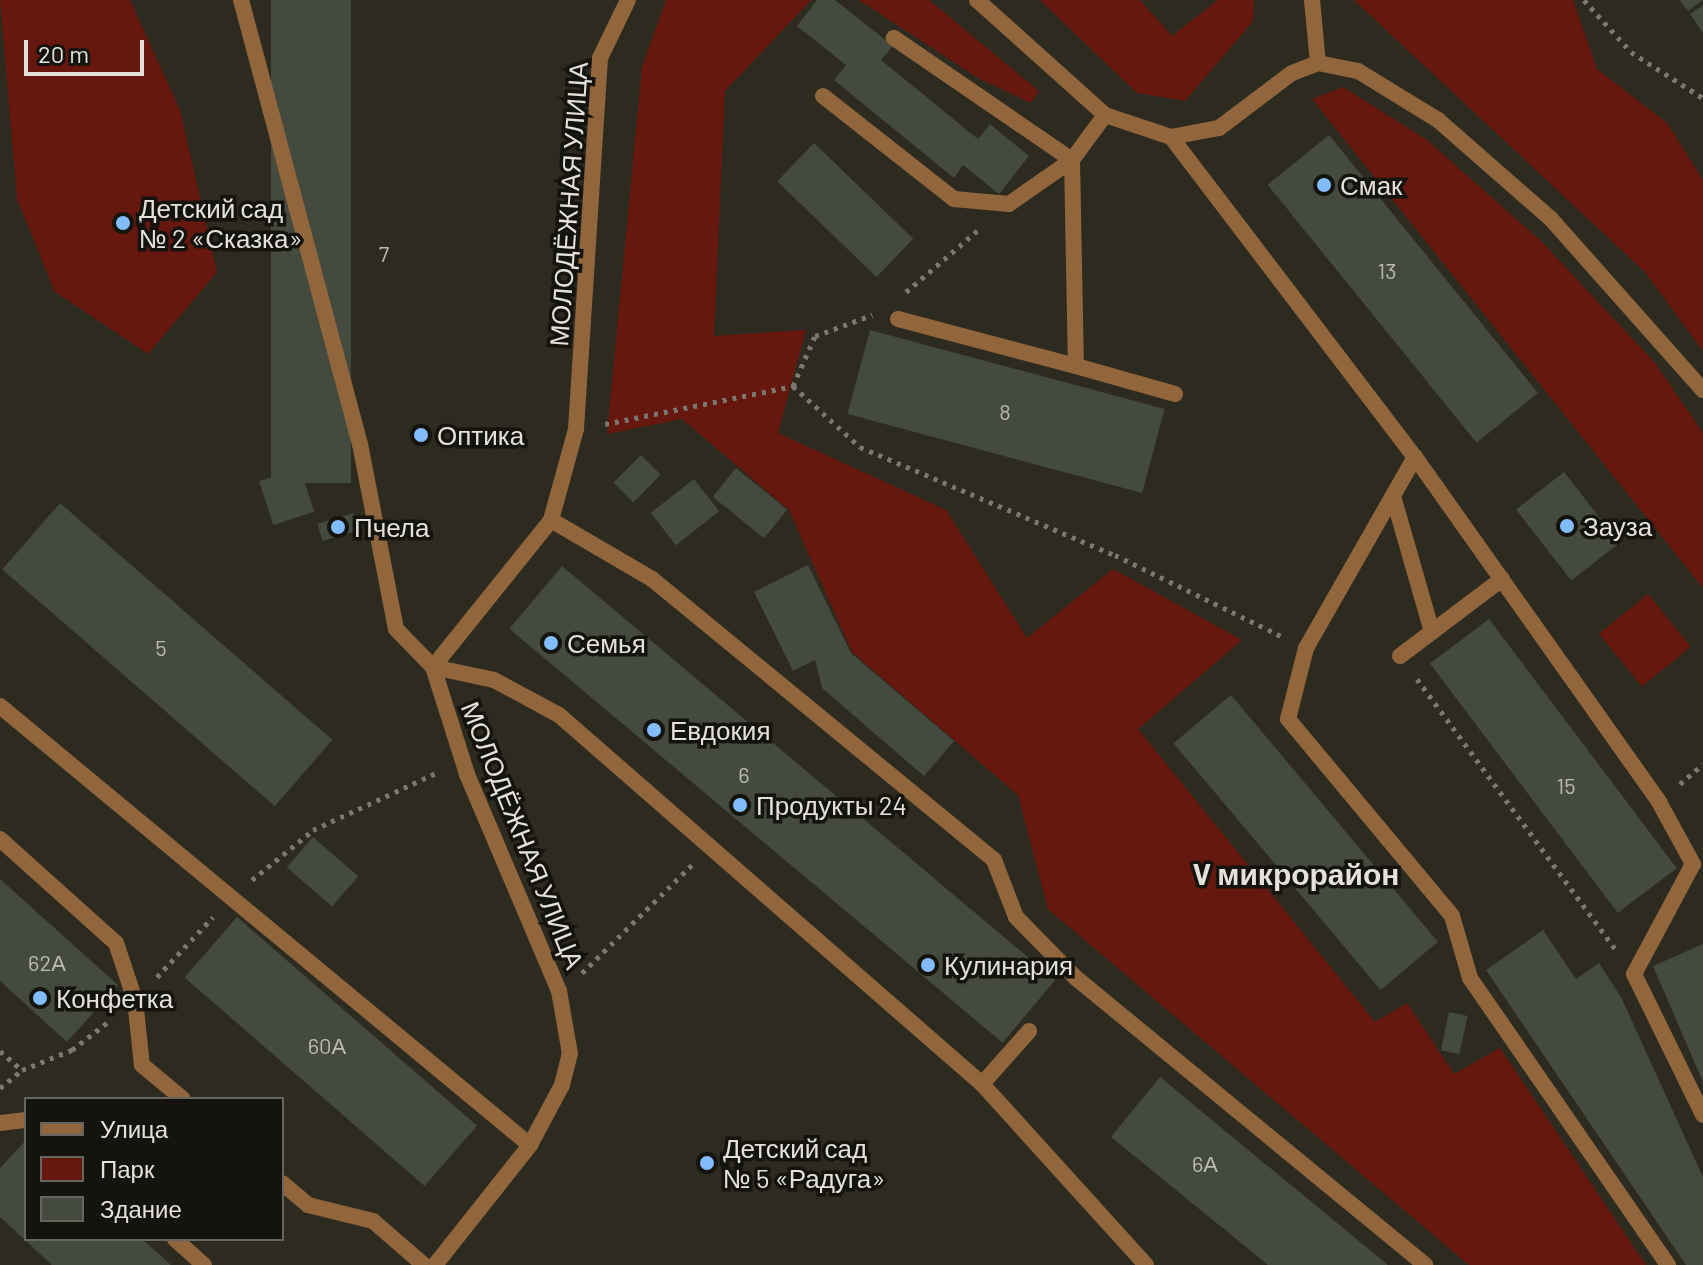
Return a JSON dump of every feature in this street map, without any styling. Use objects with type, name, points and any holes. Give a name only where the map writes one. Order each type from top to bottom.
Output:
[{"type":"street","points":[[241,0],[360,444],[396,629],[433,667],[494,680],[559,715],[708,849],[982,1084],[1146,1265]]},
{"type":"street","name":"МОЛОДЁЖНАЯ УЛИЦА","points":[[435,1265],[530,1145],[562,1085],[568,1022],[467,774],[433,667],[551,520],[576,429],[600,58],[628,0]]},
{"type":"street","points":[[977,0],[1105,115],[1171,137],[1219,128],[1292,73],[1318,63],[1358,71],[1438,120],[1551,219],[1703,390]]},
{"type":"street","points":[[1312,0],[1318,63]]},
{"type":"street","points":[[894,38],[1072,160]]},
{"type":"street","points":[[823,96],[954,199],[1009,204],[1072,160],[1105,115]]},
{"type":"street","points":[[1171,137],[1415,457],[1659,802],[1693,864],[1634,974],[1703,1115]]},
{"type":"street","points":[[1072,160],[1076,366]]},
{"type":"street","points":[[898,319],[1175,394]]},
{"type":"street","points":[[1415,457],[1306,648],[1288,719],[1452,916],[1470,978],[1668,1265]]},
{"type":"street","points":[[1393,496],[1432,632]]},
{"type":"street","points":[[551,520],[652,579],[994,860],[1016,917],[1076,978],[1425,1265]]},
{"type":"street","points":[[1400,656],[1502,579]]},
{"type":"street","points":[[0,706],[234,895],[530,1145]]},
{"type":"street","points":[[0,839],[116,943],[135,1000],[142,1065],[181,1097]]},
{"type":"street","points":[[982,1084],[1029,1031]]},
{"type":"street","points":[[0,1123],[24,1120]]},
{"type":"street","points":[[284,1185],[308,1205],[373,1221],[424,1265]]},
{"type":"street","points":[[177,1241],[204,1265]]},
{"type":"path","points":[[1584,0],[1631,52],[1703,98]]},
{"type":"path","points":[[594,426],[793,386],[860,447],[1266,629]]},
{"type":"path","points":[[1400,656],[1634,974]]},
{"type":"path","points":[[234,895],[313,830],[435,772],[467,774]]},
{"type":"path","points":[[592,964],[708,849]]},
{"type":"path","points":[[0,1051],[22,1070]]},
{"type":"green space","points":[[0,0],[130,0],[180,110],[217,272],[148,354],[55,292],[17,199]]},
{"type":"green space","points":[[666,0],[811,0],[725,91],[714,336],[806,330],[778,433],[946,510],[1027,638],[1113,569],[1242,640],[1138,729],[1375,1022],[1407,1003],[1454,1074],[1500,1048],[1646,1265],[1469,1265],[1048,909],[1018,795],[852,652],[789,510],[682,419],[607,434],[642,67]]},
{"type":"green space","points":[[859,0],[929,0],[1039,91],[1031,103],[978,78]]},
{"type":"green space","points":[[1040,0],[1140,0],[1172,36],[1218,0],[1254,0],[1253,21],[1185,101],[1137,93]]},
{"type":"green space","points":[[1354,0],[1573,0],[1597,69],[1667,123],[1703,180],[1703,351],[1645,272]]},
{"type":"green space","points":[[1343,87],[1427,140],[1542,242],[1655,363],[1703,433],[1703,588],[1312,99]]},
{"type":"green space","points":[[1648,594],[1691,647],[1642,686],[1599,634]]},
{"type":"building","points":[[271,0],[351,0],[351,483],[271,483]]},
{"type":"building","points":[[817,0],[835,0],[893,46],[881,60],[978,139],[990,124],[1029,156],[999,194],[963,165],[954,178],[834,80],[846,65],[797,26]]},
{"type":"building","points":[[1679,0],[1703,0],[1688,11]]},
{"type":"building","points":[[1703,5],[1703,33],[1690,14]]},
{"type":"building","points":[[1329,135],[1538,393],[1477,443],[1268,185]]},
{"type":"building","points":[[814,143],[913,239],[876,277],[777,181]]},
{"type":"building","points":[[870,330],[1165,409],[1142,493],[847,414]]},
{"type":"building","points":[[641,455],[661,475],[633,502],[613,483]]},
{"type":"building","points":[[300,468],[314,512],[273,525],[259,481]]},
{"type":"building","points":[[736,468],[787,510],[764,538],[713,497]]},
{"type":"building","name":"Зауза","points":[[1564,472],[1619,543],[1571,580],[1516,510]]},
{"type":"building","points":[[694,479],[719,511],[676,545],[651,513]]},
{"type":"building","points":[[60,503],[332,740],[275,806],[2,569]]},
{"type":"building","name":"Пчела","points":[[354,513],[359,530],[322,541],[317,523]]},
{"type":"building","points":[[808,565],[851,653],[954,741],[924,776],[822,688],[815,660],[793,671],[754,592]]},
{"type":"building","points":[[562,566],[1055,980],[1003,1043],[509,629]]},
{"type":"building","points":[[1489,619],[1677,868],[1618,913],[1430,664]]},
{"type":"building","points":[[1231,695],[1438,942],[1381,990],[1174,743]]},
{"type":"building","points":[[313,837],[358,876],[332,907],[287,867]]},
{"type":"building","points":[[0,879],[118,985],[67,1042],[0,981]]},
{"type":"building","points":[[237,917],[477,1126],[425,1186],[185,977]]},
{"type":"building","points":[[1543,930],[1576,979],[1599,963],[1621,997],[1703,1177],[1703,1265],[1686,1265],[1486,970]]},
{"type":"building","points":[[1703,944],[1703,1082],[1653,966]]},
{"type":"building","points":[[1449,1012],[1468,1016],[1459,1054],[1441,1050]]},
{"type":"building","points":[[1160,1077],[1388,1265],[1268,1265],[1111,1137]]},
{"type":"building","points":[[24,1142],[24,1239],[0,1217],[0,1168]]},
{"type":"building","points":[[26,1241],[144,1241],[171,1265],[52,1265]]},
{"type":"place","name":"Смак","points":[[1324,185]]},
{"type":"place","name":"Детский сад № 2 «Сказка»","points":[[123,223]]},
{"type":"place","name":"Оптика","points":[[421,435]]},
{"type":"place","name":"Зауза","points":[[1567,526]]},
{"type":"place","name":"Пчела","points":[[338,527]]},
{"type":"place","name":"Семья","points":[[551,643]]},
{"type":"place","name":"Евдокия","points":[[654,730]]},
{"type":"place","name":"Продукты 24","points":[[740,805]]},
{"type":"place","name":"Кулинария","points":[[928,965]]},
{"type":"place","name":"Конфетка","points":[[40,998]]},
{"type":"place","name":"Детский сад № 5 «Радуга»","points":[[707,1163]]},
{"type":"district","name":"V микрорайон","points":[[1296,873]]}]
